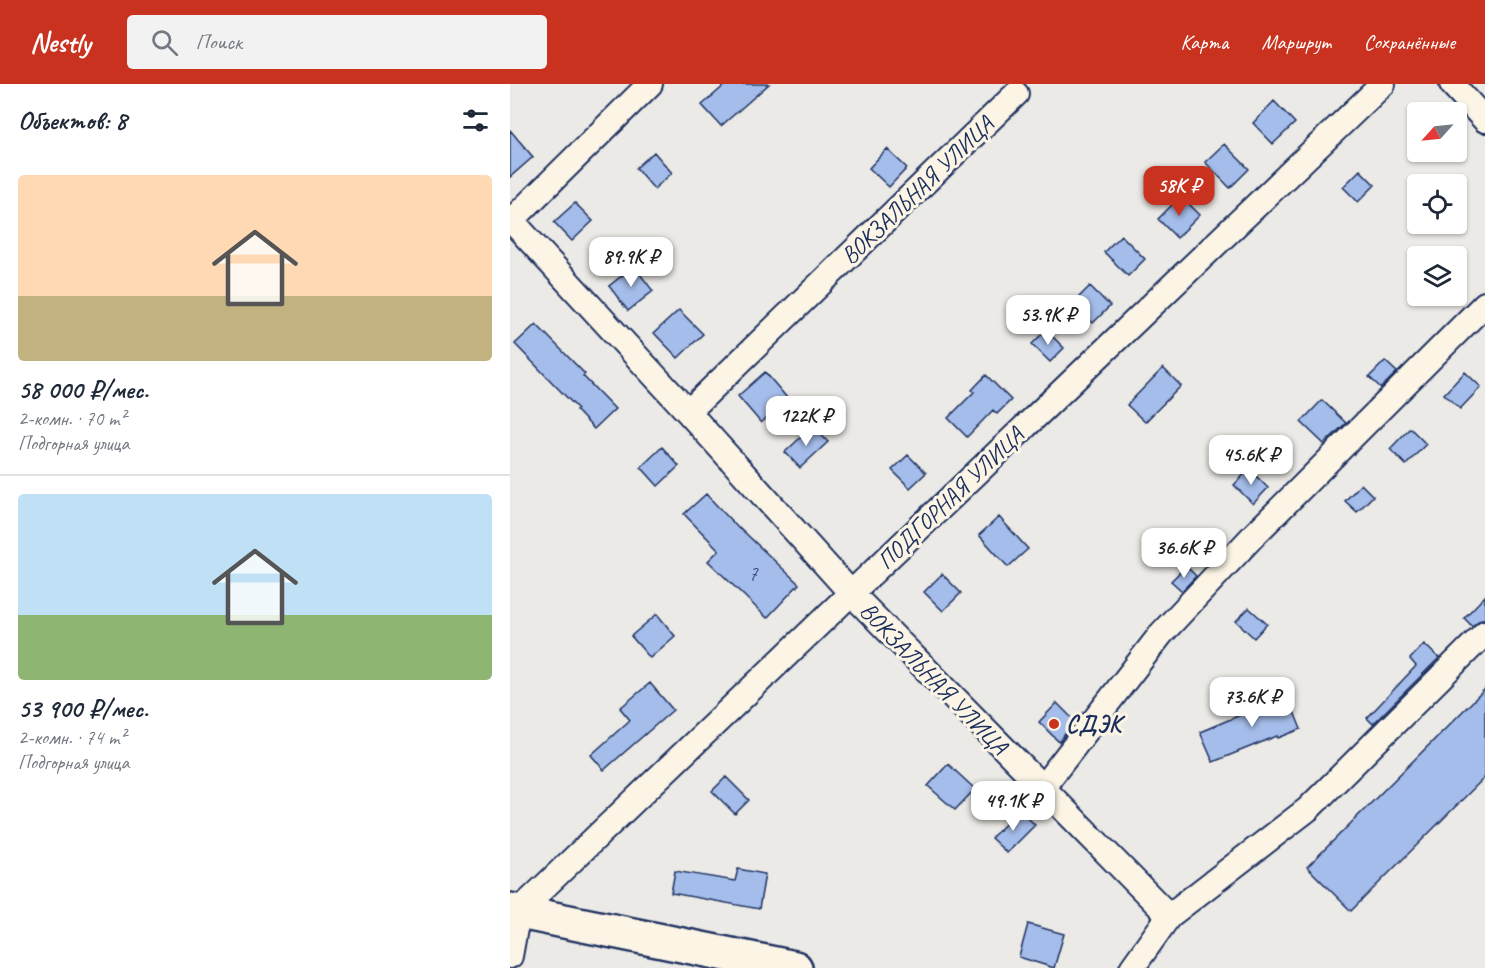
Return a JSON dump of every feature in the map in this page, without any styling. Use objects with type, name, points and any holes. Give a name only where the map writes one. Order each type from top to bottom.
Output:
[{"type":"main road","points":[[514,911],[795,968]]},
{"type":"street","points":[[511,220],[650,84]]},
{"type":"street","name":"ПОДГОРНАЯ УЛИЦА","points":[[514,911],[1383,84]]},
{"type":"street","points":[[1452,84],[1485,120]]},
{"type":"street","name":"ВОКЗАЛЬНАЯ УЛИЦА","points":[[688,412],[1016,94]]},
{"type":"street","name":"ВОКЗАЛЬНАЯ УЛИЦА","points":[[511,220],[851,592],[1169,916]]},
{"type":"street","points":[[1042,788],[1161,634],[1254,535],[1485,304]]},
{"type":"street","points":[[1132,968],[1169,916],[1308,809],[1485,633]]},
{"type":"street","points":[[510,956],[514,911]]},
{"type":"building","points":[[726,84],[769,84],[721,126],[702,105]]},
{"type":"building","points":[[1274,101],[1295,123],[1273,144],[1253,123]]},
{"type":"building","points":[[510,130],[533,157],[510,177]]},
{"type":"building","points":[[1224,144],[1249,169],[1230,188],[1205,162]]},
{"type":"building","points":[[887,149],[907,168],[889,187],[869,168]]},
{"type":"building","points":[[654,152],[672,173],[654,189],[636,168]]},
{"type":"building","points":[[1360,170],[1375,185],[1358,202],[1343,187]]},
{"type":"building","points":[[1181,196],[1200,215],[1177,238],[1158,219]]},
{"type":"building","points":[[575,203],[593,221],[572,241],[554,222]]},
{"type":"building","points":[[1121,235],[1145,259],[1128,276],[1104,252]]},
{"type":"building","points":[[634,266],[653,291],[628,311],[609,286]]},
{"type":"building","points":[[1090,286],[1110,306],[1093,323],[1073,303]]},
{"type":"building","points":[[679,310],[703,334],[678,358],[654,333]]},
{"type":"building","points":[[536,324],[585,374],[583,376],[615,409],[594,429],[576,410],[578,409],[515,344]]},
{"type":"building","points":[[1046,330],[1064,348],[1050,362],[1032,344]]},
{"type":"building","points":[[1385,361],[1397,372],[1381,388],[1369,377]]},
{"type":"building","points":[[1163,368],[1181,386],[1145,422],[1127,405]]},
{"type":"building","points":[[765,372],[788,399],[761,423],[738,396]]},
{"type":"building","points":[[1465,372],[1481,387],[1460,409],[1444,394]]},
{"type":"building","points":[[986,375],[1011,400],[997,414],[993,410],[967,437],[948,418],[974,392],[972,390]]},
{"type":"building","points":[[1322,400],[1346,423],[1324,444],[1301,422]]},
{"type":"building","points":[[813,426],[828,442],[800,468],[785,452]]},
{"type":"building","points":[[1410,428],[1426,444],[1406,465],[1390,449]]},
{"type":"building","points":[[662,447],[679,466],[658,486],[641,467]]},
{"type":"building","points":[[908,455],[926,473],[910,488],[892,470]]},
{"type":"building","points":[[1249,469],[1268,488],[1253,504],[1234,485]]},
{"type":"building","points":[[1361,484],[1373,496],[1357,512],[1345,501]]},
{"type":"building","points":[[706,494],[739,529],[799,584],[767,618],[708,561],[719,550],[684,514]]},
{"type":"building","points":[[999,517],[1028,549],[1008,567],[979,535]]},
{"type":"building","points":[[1186,566],[1196,576],[1182,591],[1171,581]]},
{"type":"building","points":[[942,574],[961,593],[943,611],[924,592]]},
{"type":"building","points":[[1485,596],[1485,619],[1481,619],[1472,626],[1464,618]]},
{"type":"building","points":[[1249,608],[1267,624],[1254,638],[1236,621]]},
{"type":"building","points":[[657,614],[675,636],[650,658],[631,636]]},
{"type":"building","points":[[1424,644],[1439,658],[1373,724],[1367,718],[1416,666],[1410,659]]},
{"type":"building","points":[[650,683],[673,710],[604,770],[591,755],[630,720],[620,708]]},
{"type":"building","points":[[1485,689],[1485,777],[1351,911],[1307,867]]},
{"type":"building","points":[[1286,692],[1301,729],[1278,738],[1277,736],[1213,762],[1200,732],[1264,705],[1263,701]]},
{"type":"building","points":[[1057,703],[1075,721],[1059,742],[1039,722]]},
{"type":"building","points":[[948,764],[975,789],[955,810],[928,786]]},
{"type":"building","points":[[726,777],[749,800],[735,814],[712,791]]},
{"type":"building","points":[[1020,810],[1035,825],[1007,853],[991,838]]},
{"type":"building","points":[[738,869],[765,874],[759,909],[671,893],[675,871],[735,881]]},
{"type":"building","points":[[1028,924],[1064,934],[1054,968],[1019,957]]},
{"type":"place","name":"СДЭК","points":[[1054,724]]}]
